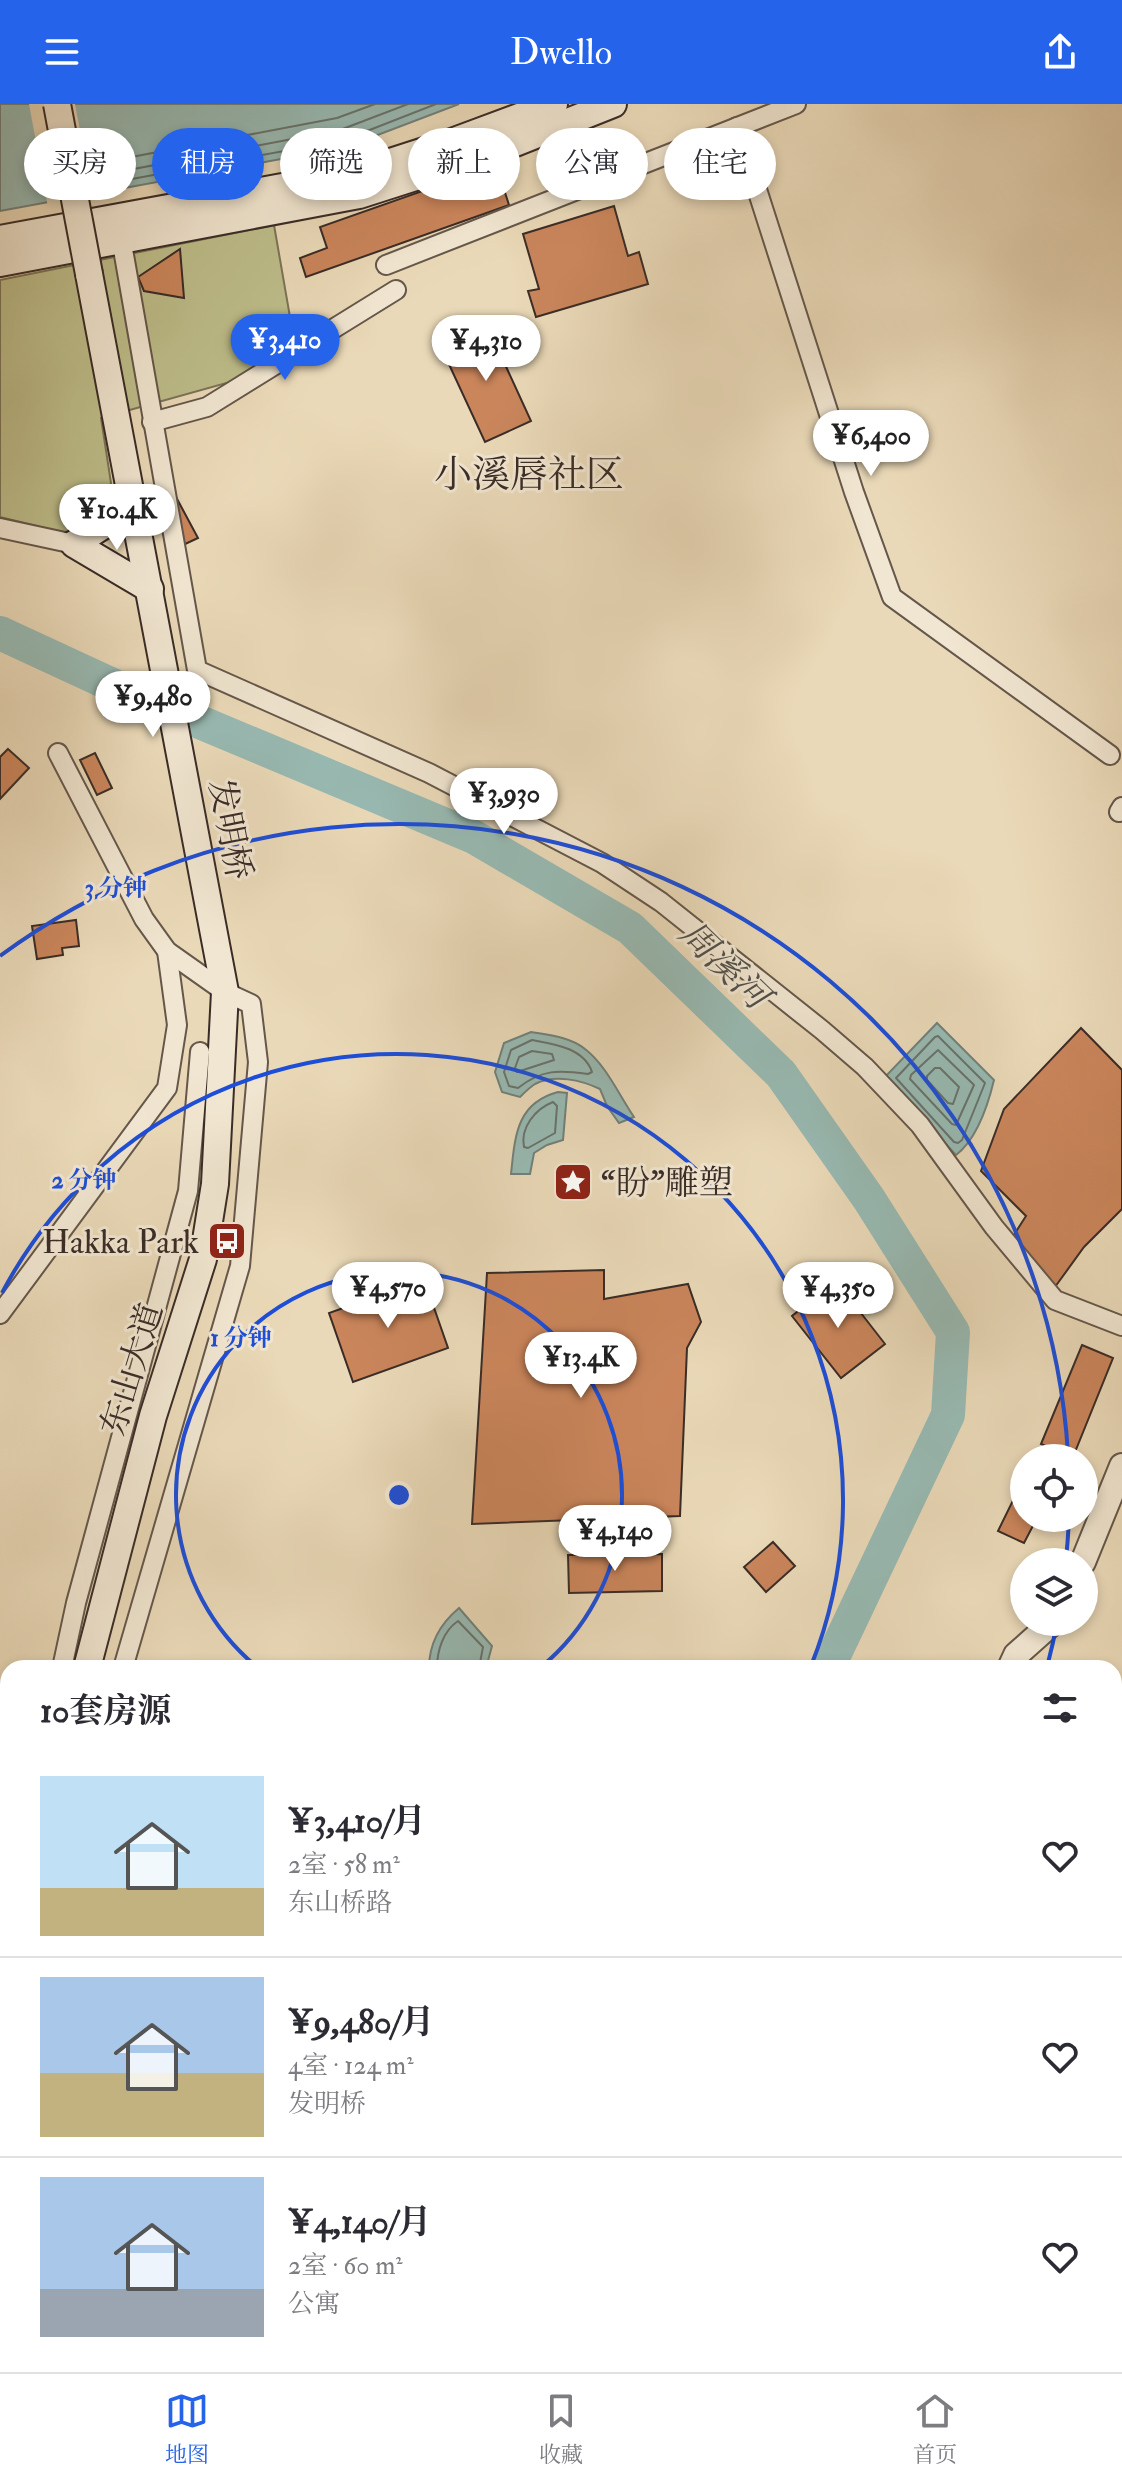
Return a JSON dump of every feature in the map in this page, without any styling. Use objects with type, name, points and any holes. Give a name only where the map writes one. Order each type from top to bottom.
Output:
[{"type":"main road","name":"发明桥","points":[[57,104],[225,992]]},
{"type":"main road","points":[[0,239],[353,174],[554,104]]},
{"type":"main road","points":[[0,263],[359,195],[490,153],[613,104]]},
{"type":"main road","points":[[134,506],[74,544],[150,589]]},
{"type":"main road","name":"东山大道","points":[[89,1660],[153,1416],[203,1259],[215,1184],[225,992]]},
{"type":"street","points":[[386,265],[796,104]]},
{"type":"street","points":[[737,127],[854,492],[892,597],[1110,755]]},
{"type":"street","points":[[121,238],[197,670],[429,773],[602,863],[661,902],[865,1067],[920,1125],[994,1227],[1055,1300],[1122,1326]]},
{"type":"street","points":[[152,422],[207,407],[396,290]]},
{"type":"street","points":[[0,528],[74,544]]},
{"type":"street","points":[[58,753],[144,919],[167,951],[225,992],[251,1004],[258,1062],[240,1266],[125,1660]]},
{"type":"street","points":[[0,1314],[167,1088],[177,1025],[167,951]]},
{"type":"street","points":[[64,1660],[76,1603],[188,1191],[200,1052]]},
{"type":"street","points":[[1089,1548],[1122,1466]]},
{"type":"street","points":[[1014,1660],[1037,1636]]},
{"type":"green space","points":[[274,225],[298,363],[101,418],[111,483],[100,518],[73,535],[0,517],[0,280]]},
{"type":"water","points":[[0,104],[459,104],[392,129],[280,128],[280,159],[264,162],[264,128],[152,128],[152,183],[136,186],[136,128],[24,128],[24,200],[59,200],[0,211]]},
{"type":"water","points":[[937,1023],[994,1080],[976,1131],[956,1155],[884,1078]]},
{"type":"water","points":[[531,1032],[566,1039],[585,1049],[606,1072],[634,1117],[619,1123],[600,1089],[576,1081],[543,1081],[533,1085],[520,1097],[502,1092],[495,1072],[504,1043]]},
{"type":"water","points":[[558,1092],[567,1093],[563,1140],[534,1153],[530,1174],[511,1174],[520,1123],[534,1104]]},
{"type":"water","points":[[459,1608],[492,1646],[488,1660],[430,1660],[437,1635]]},
{"type":"pier","points":[[29,104],[75,104],[80,128],[33,128]]},
{"type":"pier","points":[[47,200],[87,200],[48,207]]},
{"type":"building","points":[[408,196],[408,200],[507,200],[509,205],[306,277],[300,258],[327,248],[320,227]]},
{"type":"building","points":[[614,206],[628,256],[639,252],[648,284],[536,317],[528,291],[539,289],[523,234]]},
{"type":"building","points":[[180,249],[184,298],[144,291],[138,277]]},
{"type":"building","points":[[486,323],[531,421],[485,442],[440,345]]},
{"type":"building","points":[[176,497],[198,538],[181,546]]},
{"type":"building","points":[[8,749],[29,768],[0,799],[0,757]]},
{"type":"building","points":[[95,753],[112,788],[97,795],[80,760]]},
{"type":"building","points":[[76,920],[79,946],[62,948],[63,955],[37,959],[32,926]]},
{"type":"building","points":[[1081,1028],[1122,1070],[1122,1209],[1084,1247],[1055,1287],[1012,1238],[1026,1216],[981,1171],[1004,1109]]},
{"type":"building","points":[[604,1270],[604,1299],[688,1284],[701,1322],[687,1348],[680,1516],[472,1524],[487,1273]]},
{"type":"building","points":[[424,1279],[448,1348],[353,1382],[329,1313]]},
{"type":"building","points":[[836,1281],[885,1344],[841,1378],[792,1316]]},
{"type":"building","points":[[1082,1345],[1113,1358],[1078,1444],[1041,1444]]},
{"type":"building","points":[[1010,1507],[1010,1532],[1030,1532],[1024,1543],[998,1531]]},
{"type":"building","points":[[773,1542],[795,1566],[766,1592],[744,1567]]},
{"type":"building","points":[[662,1554],[662,1591],[569,1593],[568,1555]]},
{"type":"waterway","name":"周溪河","points":[[0,633],[121,689],[474,837],[630,928],[781,1074],[869,1199],[953,1332],[948,1415],[832,1660]]},
{"type":"place","name":"“盼”雕塑","points":[[573,1182]]},
{"type":"place","name":"Hakka Park","points":[[227,1241]]},
{"type":"district","name":"小溪唇社区","points":[[529,474]]}]
